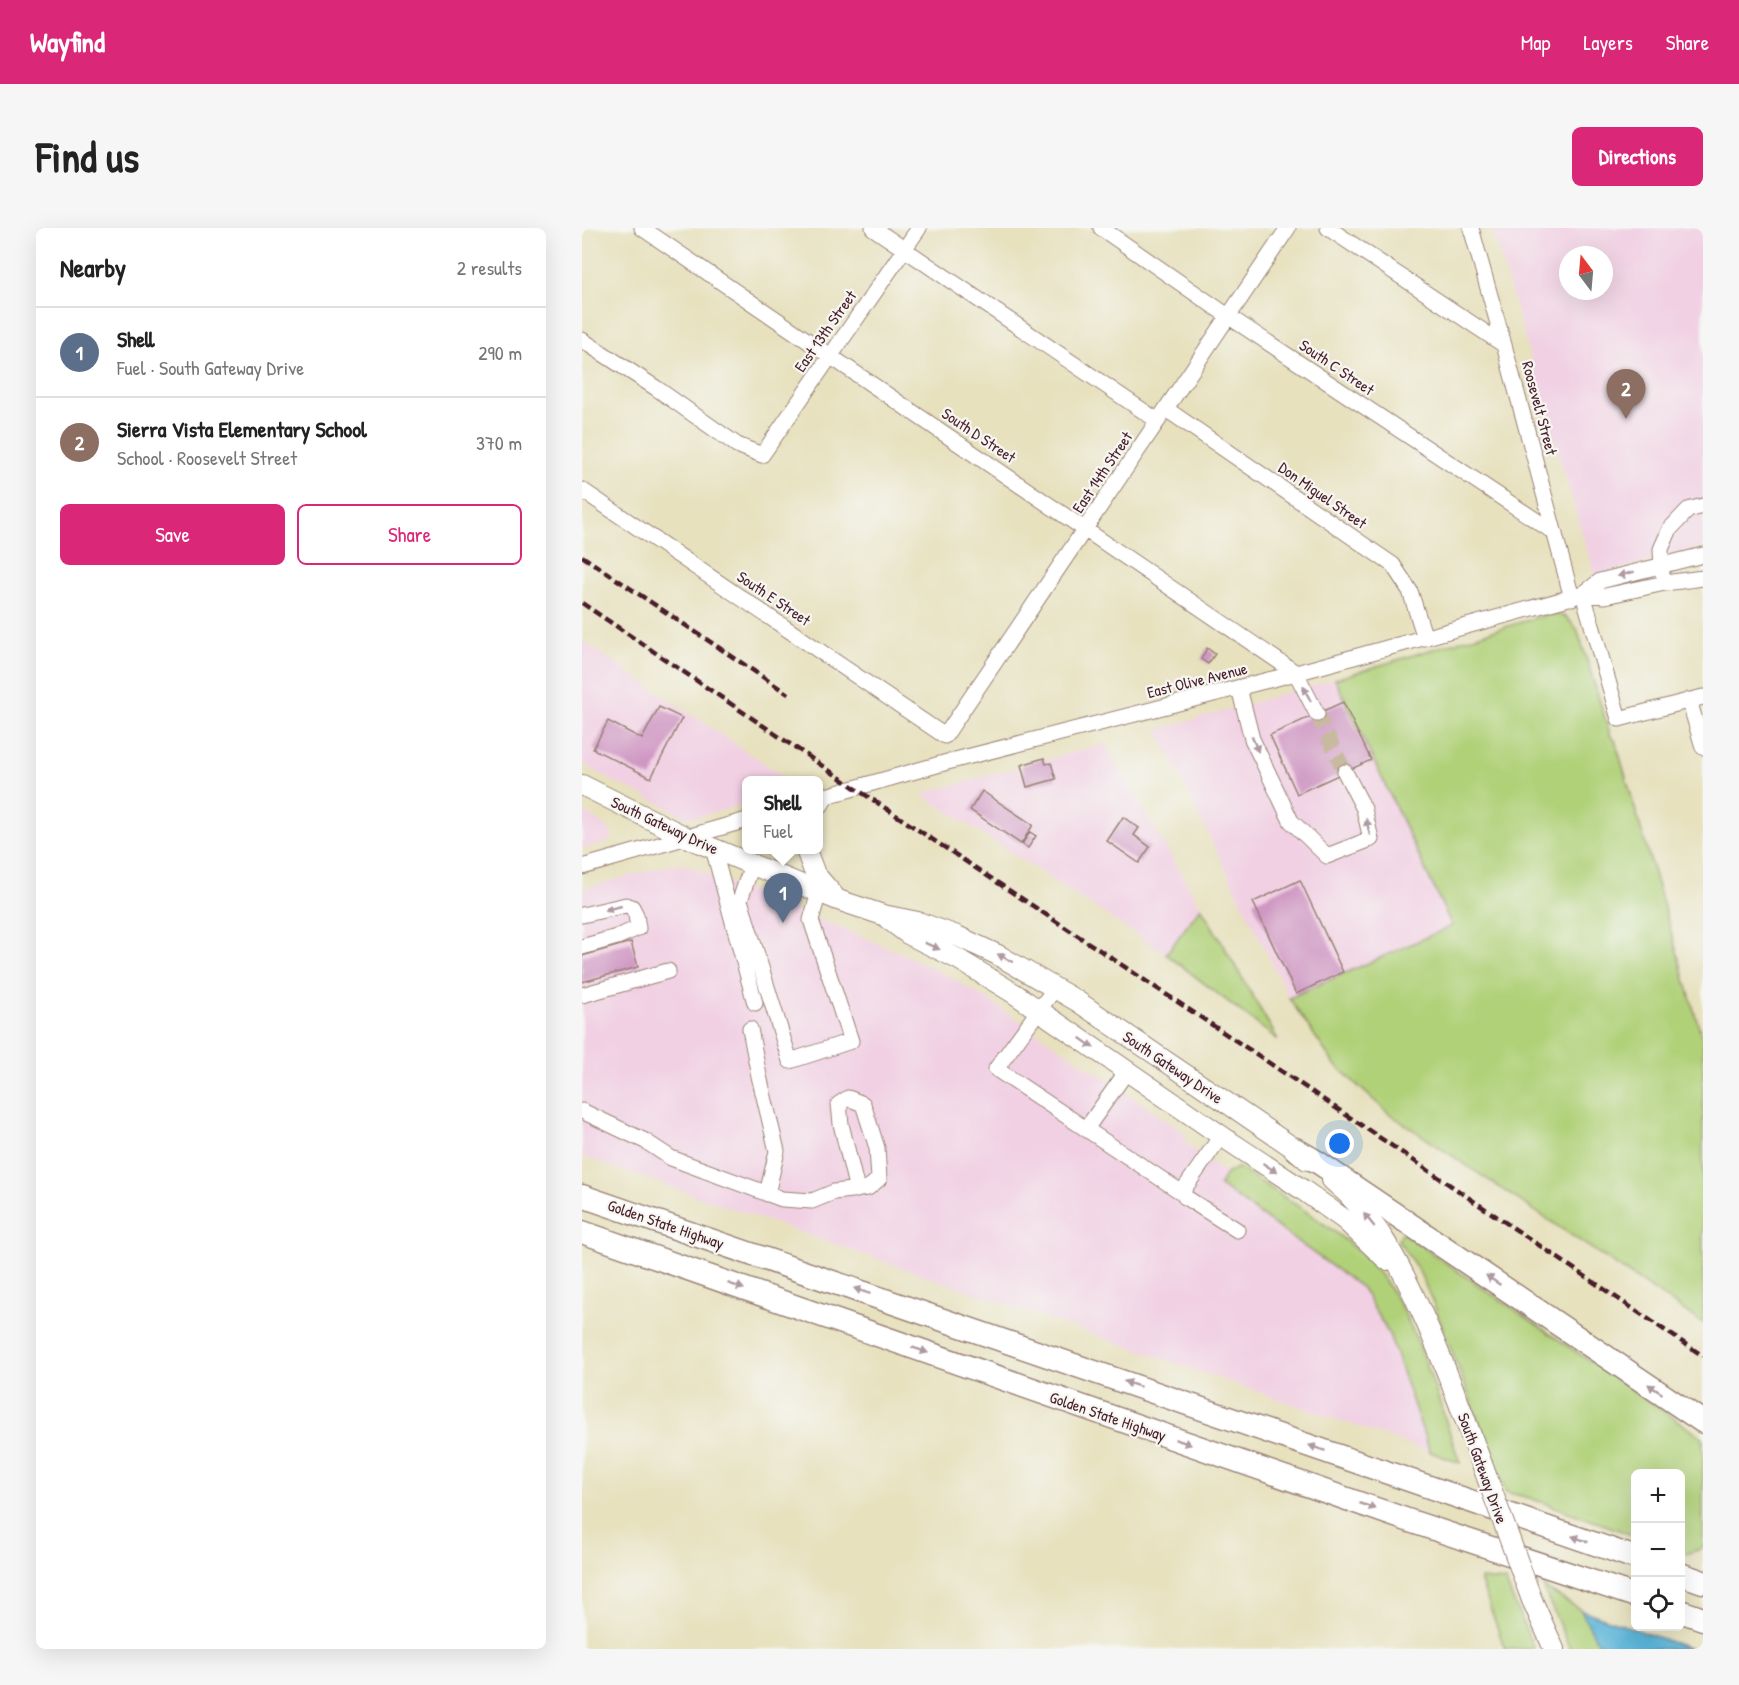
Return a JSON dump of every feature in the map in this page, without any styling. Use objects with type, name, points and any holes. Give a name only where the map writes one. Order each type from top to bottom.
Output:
[{"type":"highway","points":[[1295,1149],[1320,1163],[1703,1422]]},
{"type":"highway","points":[[582,1184],[696,1234]]},
{"type":"highway","name":"Golden State Highway","points":[[582,1196],[1631,1557]]},
{"type":"highway","name":"Golden State Highway","points":[[582,1232],[1413,1522],[1631,1595]]},
{"type":"highway","points":[[582,1238],[681,1267]]},
{"type":"highway","points":[[1685,1576],[1703,1582]]},
{"type":"highway","points":[[1685,1613],[1703,1619]]},
{"type":"main road","name":"South Gateway Drive","points":[[582,785],[688,838],[752,865],[838,900],[883,915],[918,922],[957,936],[998,955],[1055,988],[1295,1149],[1341,1187],[1357,1204],[1390,1248],[1410,1287],[1435,1342],[1532,1600],[1554,1649]]},
{"type":"main road","points":[[808,854],[815,874],[838,900]]},
{"type":"main road","name":"South Gateway Drive","points":[[883,915],[908,934],[993,979],[1311,1196],[1345,1220],[1382,1254],[1410,1287]]},
{"type":"main road","points":[[1221,1136],[1238,1111]]},
{"type":"street","name":"South D Street","points":[[642,228],[1296,673]]},
{"type":"street","name":"Don Miguel Street","points":[[873,228],[1393,565],[1410,591],[1425,638]]},
{"type":"street","name":"East 13th Street","points":[[582,340],[737,445],[762,455],[919,228]]},
{"type":"street","name":"South C Street","points":[[1101,228],[1228,316],[1555,533]]},
{"type":"street","name":"East 14th Street","points":[[945,736],[1288,228]]},
{"type":"street","points":[[1328,228],[1504,345]]},
{"type":"street","name":"Roosevelt Street","points":[[1471,228],[1555,533],[1619,719],[1696,698]]},
{"type":"street","name":"South E Street","points":[[582,490],[945,736]]},
{"type":"street","points":[[1665,584],[1660,565],[1660,549],[1670,529],[1688,510],[1703,506]]},
{"type":"street","name":"East Olive Avenue","points":[[1578,596],[1600,581],[1703,555]]},
{"type":"street","name":"East Olive Avenue","points":[[823,799],[951,761],[1296,673],[1578,596],[1605,596],[1703,578]]},
{"type":"street","points":[[1296,673],[1317,714]]},
{"type":"street","points":[[1239,688],[1252,739],[1291,821],[1327,856],[1371,839],[1364,809],[1345,771]]},
{"type":"street","points":[[1696,698],[1703,747]]},
{"type":"street","points":[[945,736],[951,761]]},
{"type":"street","points":[[582,867],[742,822]]},
{"type":"street","points":[[713,848],[755,1003]]},
{"type":"street","points":[[752,865],[740,900],[790,1061],[851,1041],[811,920],[819,892]]},
{"type":"street","points":[[582,915],[626,905],[632,907],[638,928],[582,947]]},
{"type":"street","points":[[582,995],[668,971]]},
{"type":"street","points":[[1055,988],[996,1069],[1237,1230]]},
{"type":"street","points":[[750,1029],[777,1151],[767,1194]]},
{"type":"street","points":[[1086,1129],[1127,1071]]},
{"type":"street","points":[[582,1111],[645,1141],[671,1158],[782,1199],[813,1201],[834,1192],[857,1190],[868,1188],[879,1179],[877,1148],[863,1104],[848,1098],[839,1104],[841,1124],[857,1190]]},
{"type":"street","points":[[1184,1194],[1182,1192],[1221,1136]]},
{"type":"shaded area","points":[[1492,228],[1703,228],[1703,547],[1595,576]]},
{"type":"shaded area","points":[[582,641],[783,776],[742,776],[742,804],[699,817],[685,816],[611,780],[582,763]]},
{"type":"shaded area","points":[[1335,679],[1452,926],[1289,998],[1157,730]]},
{"type":"shaded area","points":[[1105,744],[1201,907],[1166,954],[921,794]]},
{"type":"shaded area","points":[[582,810],[609,829],[613,836],[608,842],[582,849]]},
{"type":"shaded area","points":[[673,864],[689,866],[831,924],[905,955],[952,978],[990,1001],[1182,1131],[1189,1146],[1226,1174],[1219,1185],[1360,1285],[1391,1338],[1430,1452],[582,1156],[582,889]]},
{"type":"green space","points":[[1548,614],[1565,616],[1577,629],[1611,737],[1615,740],[1703,1041],[1703,1323],[1388,1113],[1334,1064],[1289,998],[1452,926],[1335,679]]},
{"type":"green space","points":[[1201,907],[1278,1040],[1166,954]]},
{"type":"green space","points":[[1238,1167],[1308,1212],[1342,1238],[1371,1264],[1387,1284],[1401,1307],[1424,1358],[1460,1463],[1430,1452],[1389,1334],[1362,1288],[1219,1185],[1226,1174]]},
{"type":"green space","points":[[1402,1233],[1703,1438],[1703,1548],[1685,1554],[1685,1469],[1631,1469],[1631,1535],[1530,1498],[1506,1492],[1434,1305],[1419,1271],[1398,1240]]},
{"type":"green space","points":[[1480,1579],[1505,1581],[1534,1649],[1505,1649]]},
{"type":"green space","points":[[1543,1587],[1581,1610],[1601,1649],[1570,1649]]},
{"type":"water","points":[[1581,1610],[1631,1628],[1631,1631],[1640,1631],[1691,1649],[1601,1649]]},
{"type":"building","points":[[1207,648],[1215,654],[1208,664],[1201,659]]},
{"type":"building","points":[[1343,702],[1371,760],[1297,794],[1270,735]]},
{"type":"building","points":[[659,707],[682,718],[651,778],[593,749],[608,721],[642,739]]},
{"type":"building","points":[[1044,758],[1046,764],[1051,763],[1056,779],[1027,787],[1021,765]]},
{"type":"building","points":[[982,791],[1033,825],[1021,844],[970,810]]},
{"type":"building","points":[[1123,817],[1139,828],[1134,835],[1150,847],[1139,863],[1107,841]]},
{"type":"building","points":[[1030,832],[1036,836],[1028,848],[1022,844]]},
{"type":"building","points":[[1300,880],[1343,972],[1296,994],[1253,902]]},
{"type":"building","points":[[631,942],[638,967],[582,982],[582,956]]},
{"type":"tunnel","points":[[1317,714],[1345,772]]},
{"type":"railway","points":[[582,556],[788,694]]},
{"type":"railway","points":[[582,603],[1703,1356]]},
{"type":"place","name":"Sierra Vista Elementary School","points":[[1626,419]]},
{"type":"place","name":"Shell","points":[[783,923]]}]
